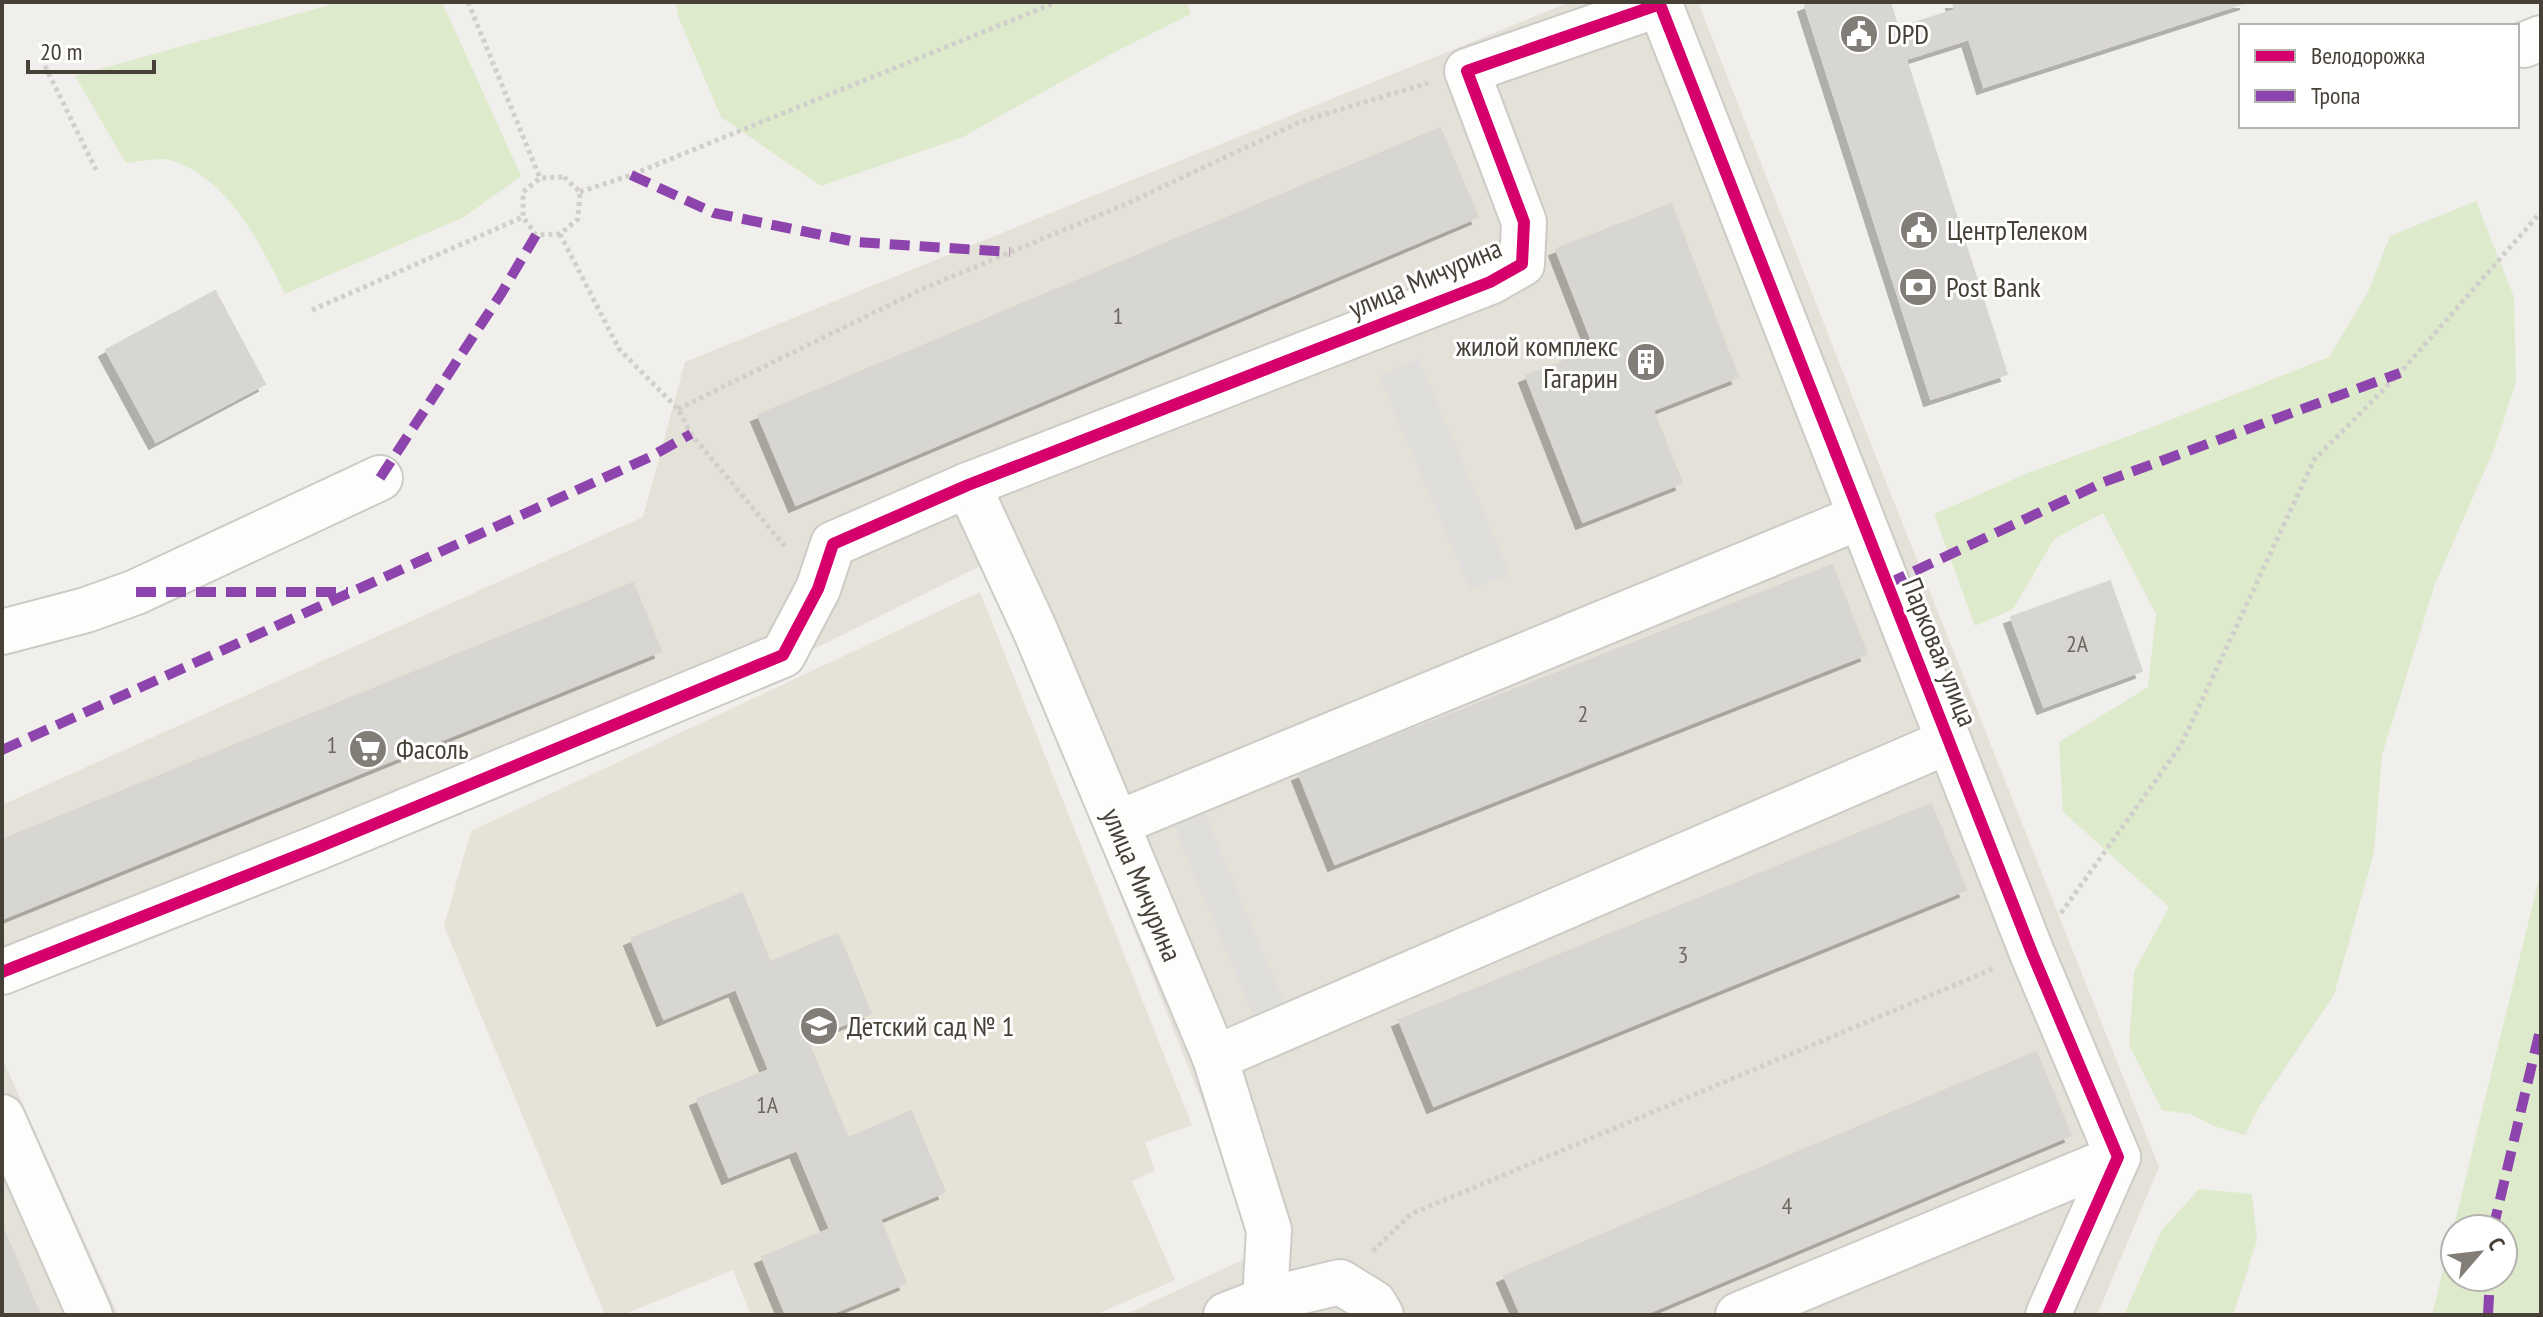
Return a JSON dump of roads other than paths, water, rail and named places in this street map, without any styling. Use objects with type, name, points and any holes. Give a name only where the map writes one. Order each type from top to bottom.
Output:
[{"type":"street","name":"улица Мичурина","points":[[1246,1308],[1269,1230],[1215,1058],[1035,630],[968,485],[1490,282],[1522,264],[1524,222],[1467,71],[1660,3]]},
{"type":"street","name":"Парковая улица","points":[[1660,3],[2032,953],[2118,1157]]},
{"type":"street","points":[[2,632],[86,610],[136,592],[380,478]]},
{"type":"street","points":[[2,972],[314,849],[783,655],[818,589],[833,544],[968,485]]},
{"type":"street","points":[[1118,823],[1860,517]]},
{"type":"street","points":[[1215,1058],[1949,741]]},
{"type":"street","points":[[2,1117],[90,1315]]},
{"type":"street","points":[[1738,1315],[2118,1157]]},
{"type":"street","points":[[2048,1315],[2118,1157]]},
{"type":"street","points":[[1246,1308],[1340,1282],[1374,1303],[1381,1315]]},
{"type":"place","name":"DPD","points":[[1859,34]]},
{"type":"place","name":"ЦентрТелеком","points":[[1919,230]]},
{"type":"place","name":"Post Bank","points":[[1918,287]]},
{"type":"place","name":"жилой комплекс Гагарин","points":[[1646,362]]},
{"type":"place","name":"Фасоль","points":[[368,749]]},
{"type":"place","name":"Детский сад № 1","points":[[819,1026]]}]
